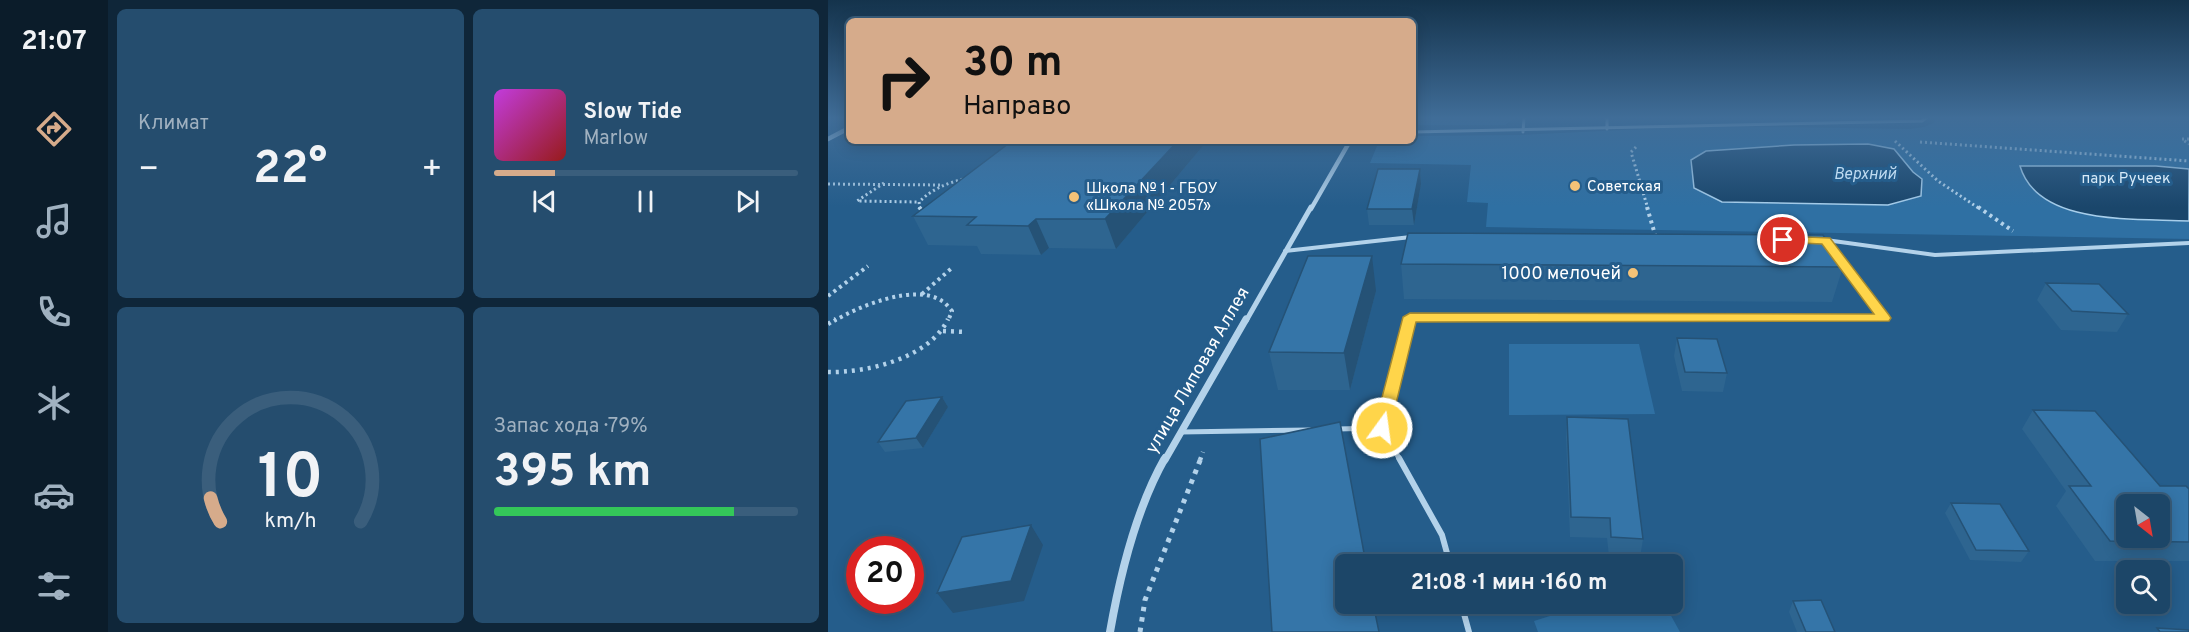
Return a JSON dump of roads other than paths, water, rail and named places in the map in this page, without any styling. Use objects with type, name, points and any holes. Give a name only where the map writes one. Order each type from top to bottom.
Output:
[{"type":"street","name":"улица Липовая Аллея","points":[[1110,632],[1119,582],[1133,535],[1161,466],[1346,147]]},
{"type":"lane","points":[[1285,251],[1413,236]]},
{"type":"lane","points":[[1815,240],[1935,255],[2189,243]]},
{"type":"lane","points":[[1447,554],[1442,535],[1382,428],[1410,317],[1884,318],[1826,240]]},
{"type":"lane","points":[[1326,429],[1382,428]]},
{"type":"lane","points":[[1180,432],[1314,430]]},
{"type":"lane","points":[[1464,614],[1469,632]]},
{"type":"water","name":"Верхний","points":[[1757,147],[1894,149],[1913,172],[1922,179],[1921,196],[1888,205],[1722,202],[1694,188],[1691,160],[1706,151]]},
{"type":"water","points":[[2020,166],[2156,166],[2189,169],[2189,221],[2118,218],[2068,209],[2047,200],[2030,186]]},
{"type":"place","name":"Советская","points":[[1575,186]]},
{"type":"place","name":"Школа № 1 - ГБОУ «Школа № 2057»","points":[[1074,197]]},
{"type":"place","name":"1000 мелочей","points":[[1633,273]]},
{"type":"park label","name":"парк Ручеек","points":[[2126,178]]}]
